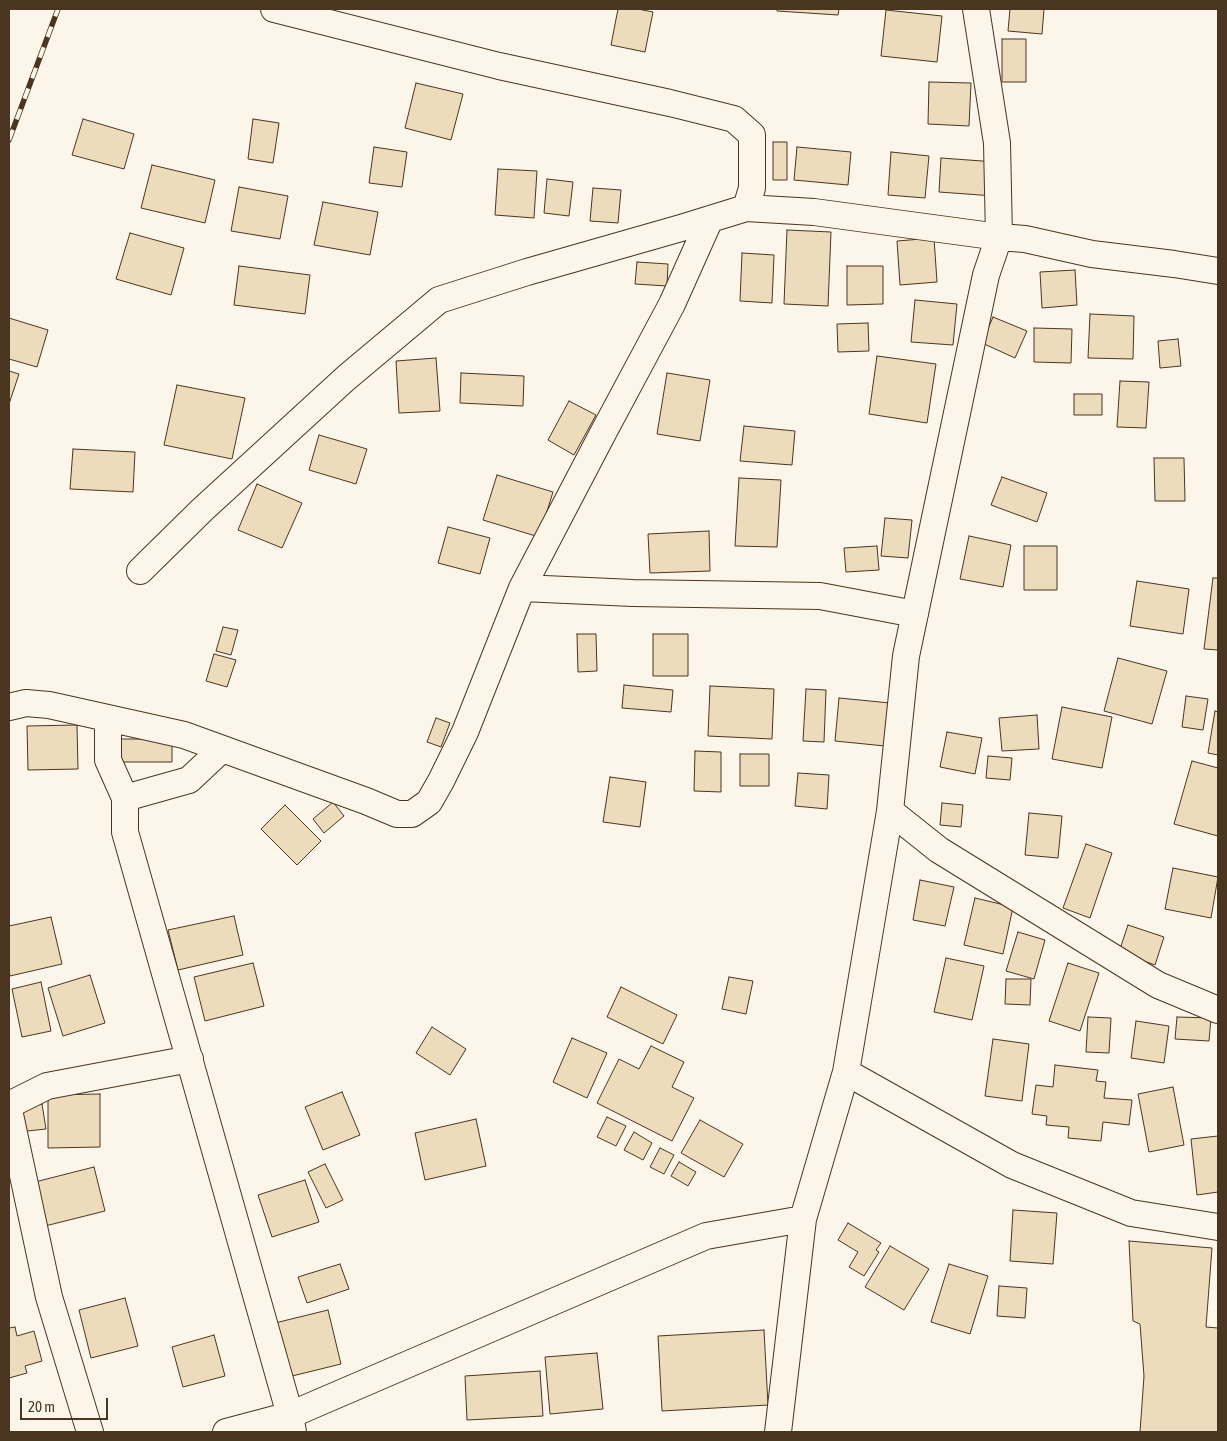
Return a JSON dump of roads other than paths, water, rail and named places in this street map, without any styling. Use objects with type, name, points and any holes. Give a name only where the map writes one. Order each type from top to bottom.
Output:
[{"type":"street","points":[[274,9],[499,66],[670,103],[734,119],[752,135],[752,188],[746,208]]},
{"type":"street","points":[[778,1432],[803,1220],[846,1072],[890,811],[906,656],[984,284],[999,236],[997,143],[976,9]]},
{"type":"street","points":[[140,571],[202,510],[346,378],[439,300],[527,272],[746,208],[814,212],[1025,239],[1092,254],[1218,271]]},
{"type":"street","points":[[9,707],[26,703],[49,705],[184,736],[398,814],[412,814],[429,802],[442,781],[465,732],[522,588],[672,304],[710,219]]},
{"type":"street","points":[[522,588],[633,593],[820,596],[915,614]]},
{"type":"street","points":[[108,718],[108,760],[125,798],[125,832],[292,1424]]},
{"type":"street","points":[[125,798],[189,780],[222,749]]},
{"type":"street","points":[[890,811],[939,850],[1158,985],[1218,1010]]},
{"type":"street","points":[[9,1105],[47,1086],[190,1060]]},
{"type":"street","points":[[846,1072],[1012,1164],[1131,1213],[1218,1227]]},
{"type":"street","points":[[9,1110],[49,1297],[90,1432]]},
{"type":"street","points":[[226,1432],[292,1424],[706,1236],[803,1220]]},
{"type":"railway","points":[[9,140],[58,9]]}]
